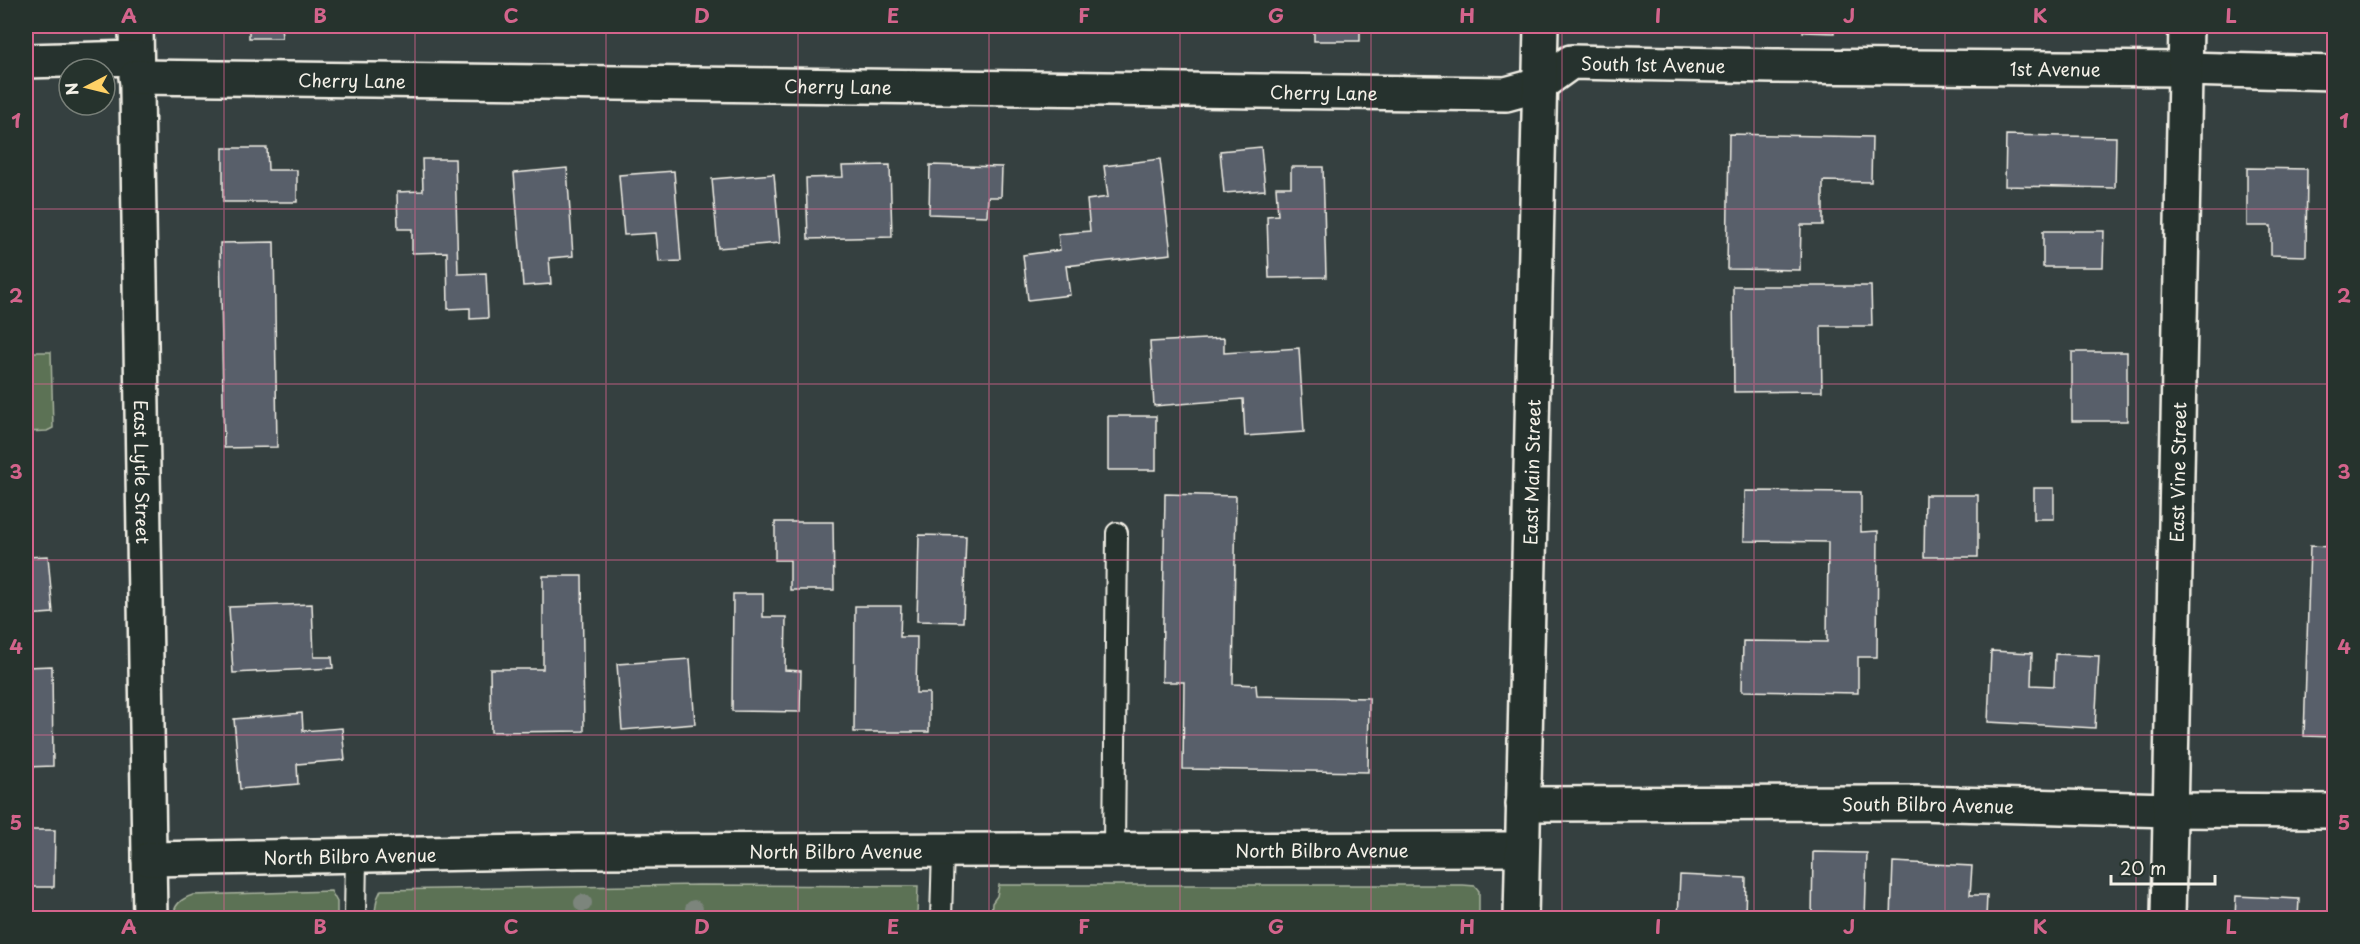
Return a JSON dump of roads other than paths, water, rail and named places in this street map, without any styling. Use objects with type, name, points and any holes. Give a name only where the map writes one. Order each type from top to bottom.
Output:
[{"type":"street","name":"East Lytle Street","points":[[136,26],[150,918]]},
{"type":"street","name":"East Main Street","points":[[1521,918],[1541,26]]},
{"type":"street","name":"East Vine Street","points":[[2168,918],[2186,26]]},
{"type":"street","name":"Cherry Lane","points":[[26,61],[136,68],[1506,94],[1539,84]]},
{"type":"street","name":"South 1st Avenue","points":[[1539,84],[1571,62],[1774,66]]},
{"type":"street","name":"1st Avenue","points":[[1774,66],[2185,69],[2334,73]]},
{"type":"street","name":"South Bilbro Avenue","points":[[1523,804],[1917,803],[2170,810],[2334,811]]},
{"type":"street","name":"North Bilbro Avenue","points":[[149,858],[591,851],[1522,849]]},
{"type":"lane","points":[[1114,850],[1117,533]]},
{"type":"lane","points":[[941,918],[943,850]]},
{"type":"lane","points":[[355,918],[356,855]]}]
